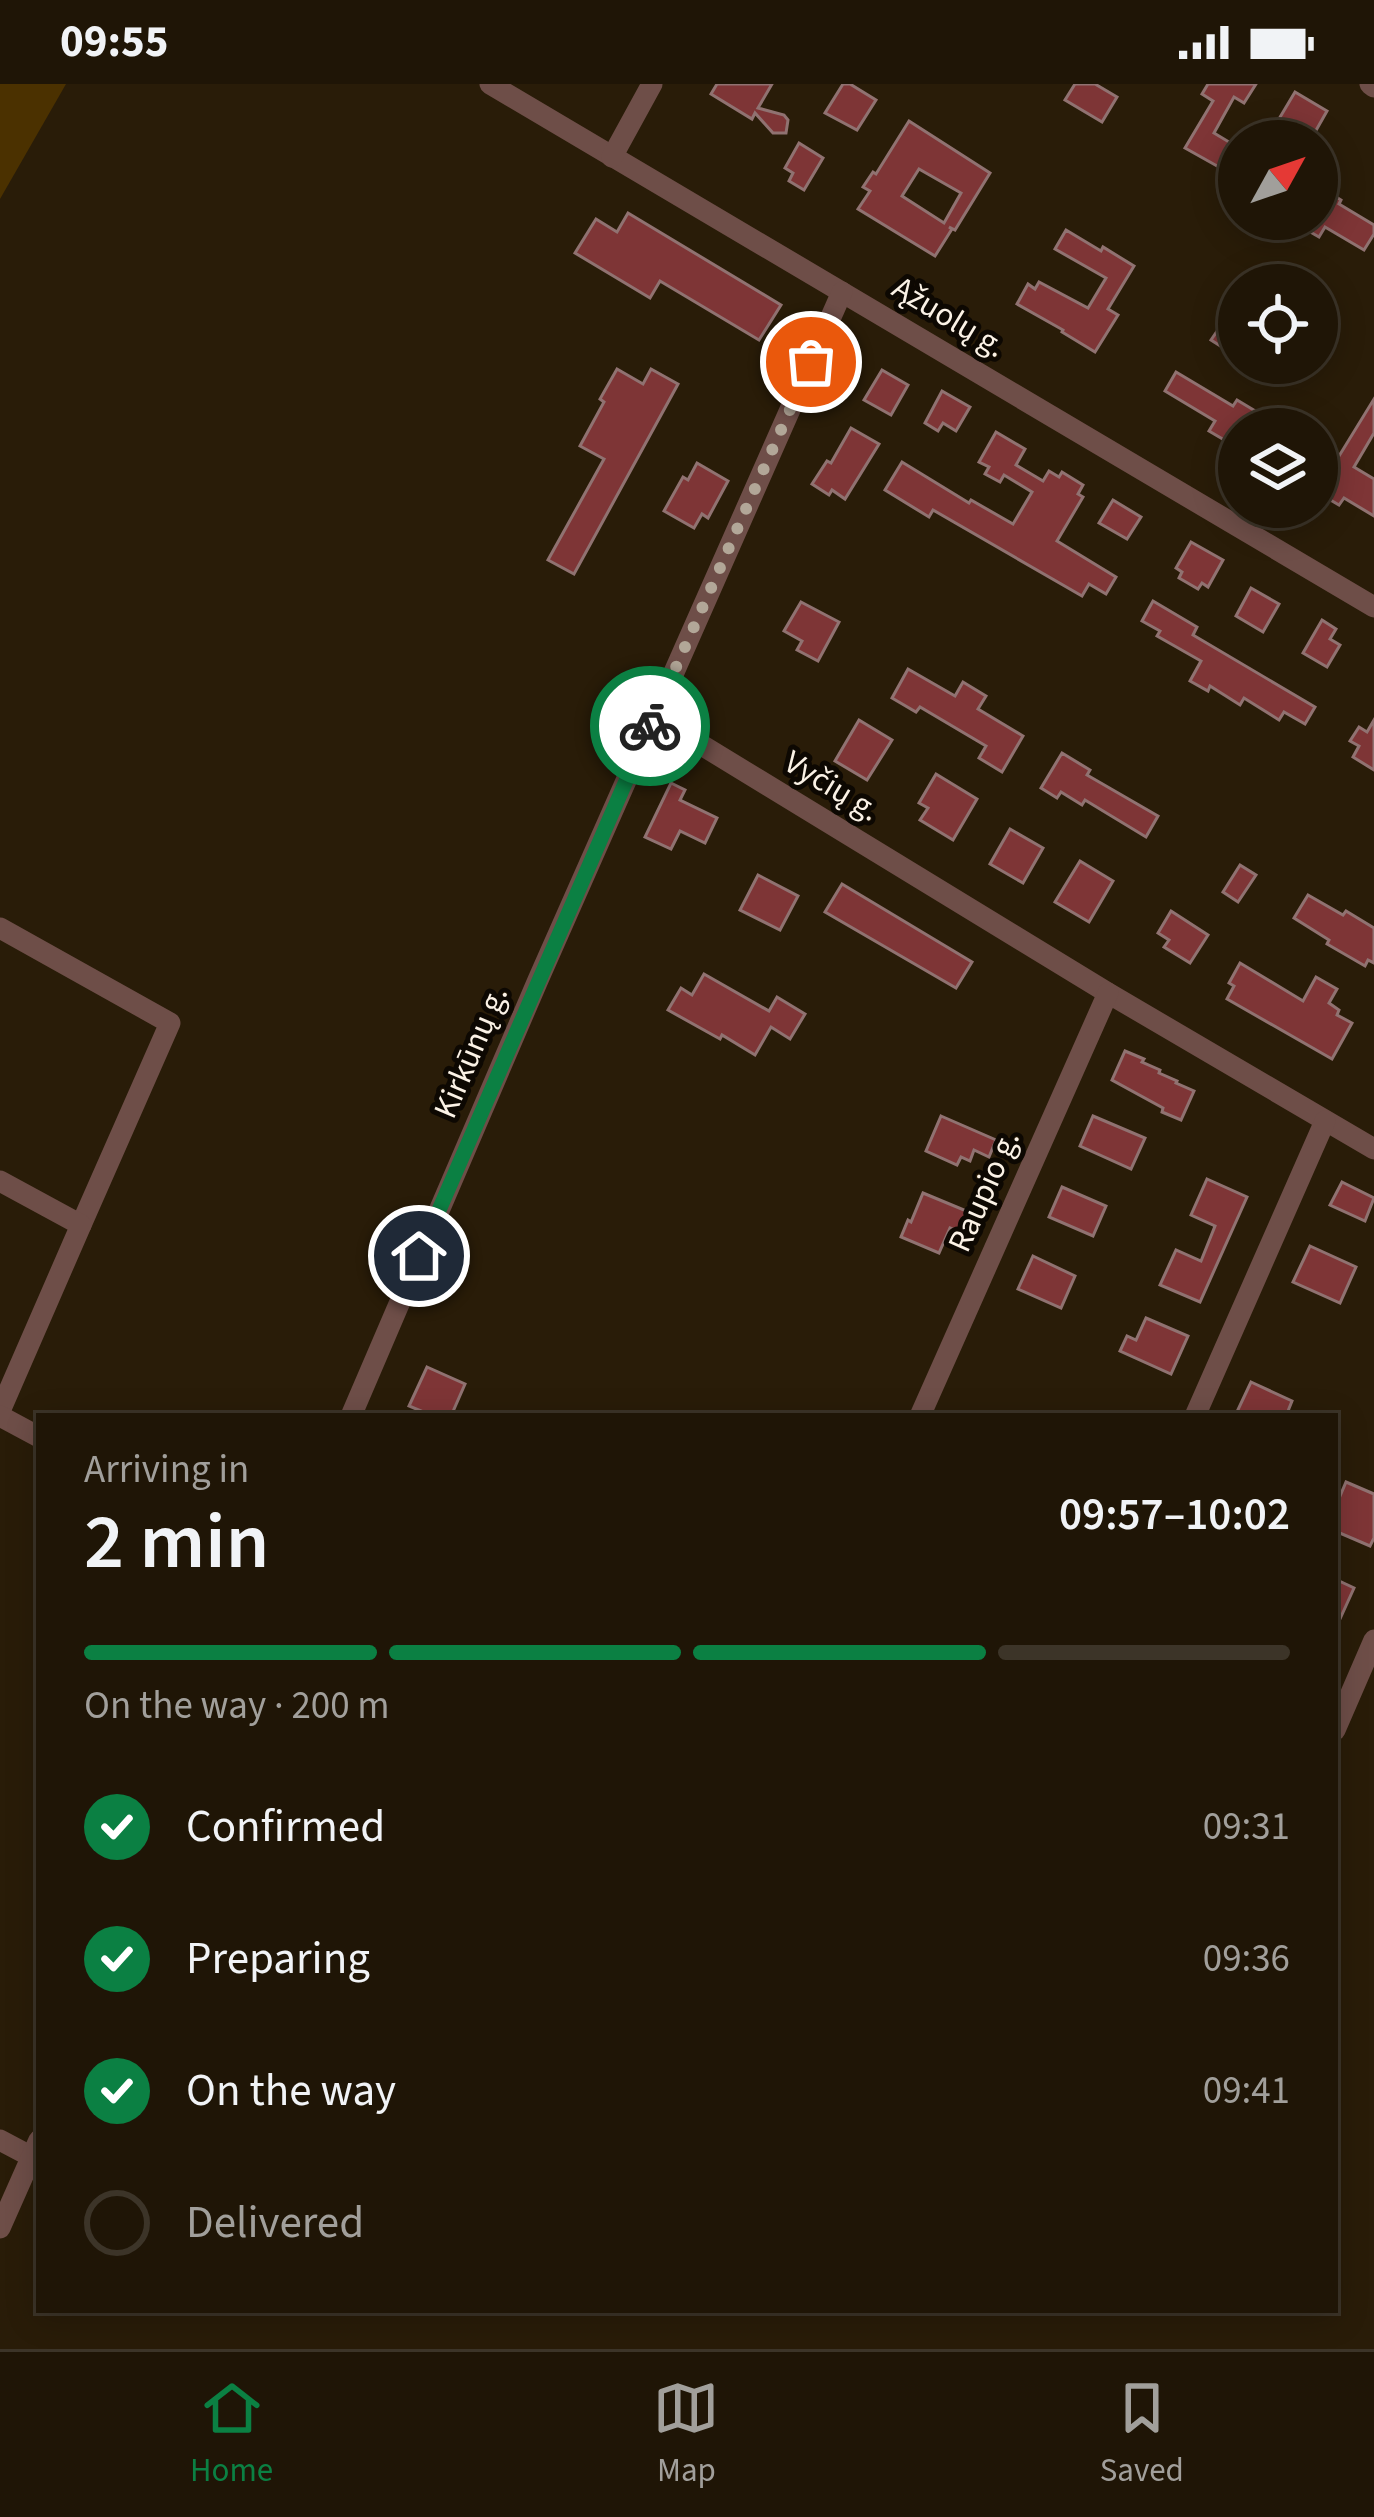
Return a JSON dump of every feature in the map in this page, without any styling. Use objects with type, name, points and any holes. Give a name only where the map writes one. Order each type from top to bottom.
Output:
[{"type":"street","name":"Ąžuolų g.","points":[[490,84],[1374,607]]},
{"type":"street","points":[[612,157],[652,84]]},
{"type":"street","points":[[654,716],[842,292]]},
{"type":"street","name":"Vyčių g.","points":[[654,716],[1374,1149]]},
{"type":"street","name":"Kirkūnų g.","points":[[352,1413],[654,716]]},
{"type":"street","points":[[0,928],[170,1023],[0,1413],[36,1435]]},
{"type":"street","name":"Raupio g.","points":[[921,1413],[1108,993]]},
{"type":"street","points":[[1196,1413],[1324,1121]]},
{"type":"street","points":[[0,1181],[82,1225]]},
{"type":"street","points":[[1338,1723],[1374,1640]]},
{"type":"street","points":[[0,2140],[35,2148],[0,2228]]},
{"type":"shaded area","points":[[0,84],[66,84],[0,199]]},
{"type":"building","points":[[717,84],[772,84],[758,108],[784,115],[786,133],[773,133],[755,113],[752,119],[711,94]]},
{"type":"building","points":[[843,84],[876,100],[857,130],[825,113]]},
{"type":"building","points":[[1075,84],[1095,84],[1117,97],[1102,122],[1065,100]]},
{"type":"building","points":[[1208,84],[1256,84],[1244,103],[1234,97],[1218,120],[1214,133],[1218,135],[1218,167],[1185,148],[1213,101],[1202,94]]},
{"type":"building","points":[[1295,92],[1327,111],[1322,120],[1278,120]]},
{"type":"building","points":[[909,121],[990,173],[955,230],[949,227],[935,256],[858,209],[870,191],[863,187]],"holes":[[[919,169],[961,193],[944,223],[902,196]]]},
{"type":"building","points":[[799,143],[823,158],[804,190],[789,181],[793,173],[785,168]]},
{"type":"building","points":[[1338,198],[1339,204],[1374,225],[1364,250],[1338,235]]},
{"type":"building","points":[[628,213],[781,305],[759,340],[660,281],[650,298],[575,253],[596,219],[617,232]]},
{"type":"building","points":[[1066,230],[1134,266],[1108,309],[1118,315],[1095,352],[1017,304],[1028,284],[1035,289],[1039,282],[1088,308],[1106,278],[1055,249]]},
{"type":"building","points":[[617,369],[643,384],[651,369],[678,384],[574,574],[548,560],[604,459],[580,446]]},
{"type":"building","points":[[882,370],[908,385],[891,415],[864,400]]},
{"type":"building","points":[[1176,372],[1233,406],[1237,400],[1250,408],[1218,408],[1218,436],[1209,431],[1215,421],[1165,391]]},
{"type":"building","points":[[942,391],[970,407],[956,431],[943,423],[938,431],[925,423]]},
{"type":"building","points":[[1374,399],[1374,433],[1354,467],[1374,479],[1374,516],[1344,498],[1338,504],[1338,458]]},
{"type":"building","points":[[851,428],[879,444],[845,499],[812,484]]},
{"type":"building","points":[[996,432],[1025,449],[1016,465],[1043,481],[1049,471],[1059,477],[1062,472],[1083,485],[1078,494],[1083,497],[1057,541],[1116,577],[1106,594],[1089,584],[1082,596],[933,510],[929,517],[885,490],[902,462],[1013,524],[1032,492],[1004,475],[1000,482],[985,474],[989,467],[979,462]]},
{"type":"building","points":[[697,463],[728,481],[708,518],[702,514],[694,528],[664,511],[683,477],[688,480]]},
{"type":"building","points":[[1113,500],[1141,517],[1127,539],[1099,523]]},
{"type":"building","points":[[1191,542],[1223,560],[1208,587],[1202,583],[1198,589],[1179,578],[1182,572],[1176,568]]},
{"type":"building","points":[[1251,588],[1279,604],[1263,632],[1236,616]]},
{"type":"building","points":[[1153,601],[1197,627],[1193,635],[1315,707],[1305,724],[1284,712],[1279,720],[1244,698],[1240,705],[1210,686],[1208,691],[1190,681],[1201,661],[1157,636],[1160,631],[1142,621]]},
{"type":"building","points":[[801,602],[839,622],[818,661],[797,650],[802,641],[784,631]]},
{"type":"building","points":[[1322,620],[1336,629],[1330,639],[1340,645],[1327,667],[1303,653]]},
{"type":"building","points":[[908,669],[955,696],[963,682],[986,696],[978,709],[1023,736],[1002,772],[979,758],[986,746],[920,707],[916,712],[892,698]]},
{"type":"building","points":[[859,720],[892,740],[867,780],[835,761]]},
{"type":"building","points":[[1374,720],[1374,770],[1353,757],[1359,746],[1350,741],[1359,727],[1367,732]]},
{"type":"building","points":[[1062,753],[1090,770],[1087,775],[1158,816],[1146,837],[1085,800],[1082,805],[1061,792],[1057,798],[1041,788]]},
{"type":"building","points":[[936,774],[977,799],[953,840],[920,820],[928,808],[919,803]]},
{"type":"building","points":[[671,783],[685,790],[680,800],[717,818],[705,843],[680,831],[671,849],[645,837]]},
{"type":"building","points":[[1010,829],[1043,848],[1023,883],[990,864]]},
{"type":"building","points":[[1080,861],[1113,881],[1089,922],[1055,902]]},
{"type":"building","points":[[1240,865],[1256,875],[1238,902],[1223,892]]},
{"type":"building","points":[[758,875],[798,896],[780,930],[740,910]]},
{"type":"building","points":[[842,884],[972,962],[956,988],[825,912]]},
{"type":"building","points":[[1308,895],[1374,928],[1374,963],[1368,960],[1365,966],[1294,918]]},
{"type":"building","points":[[1171,911],[1208,935],[1190,963],[1164,947],[1169,940],[1158,933]]},
{"type":"building","points":[[1240,963],[1303,1001],[1316,977],[1337,989],[1329,1003],[1339,1010],[1337,1015],[1352,1023],[1332,1059],[1227,999]]},
{"type":"building","points":[[704,974],[769,1011],[777,997],[805,1014],[790,1039],[771,1027],[755,1055],[668,1010],[681,988],[692,995]]},
{"type":"building","points":[[1125,1051],[1194,1091],[1181,1120],[1112,1080]]},
{"type":"building","points":[[941,1116],[996,1140],[989,1157],[974,1150],[970,1161],[961,1157],[957,1165],[926,1151]]},
{"type":"building","points":[[1093,1116],[1145,1138],[1131,1169],[1080,1146]]},
{"type":"building","points":[[1207,1179],[1247,1197],[1200,1302],[1160,1285],[1176,1250],[1201,1261],[1215,1226],[1191,1215]]},
{"type":"building","points":[[1342,1182],[1374,1198],[1365,1221],[1330,1205]]},
{"type":"building","points":[[1062,1187],[1106,1206],[1093,1236],[1049,1217]]},
{"type":"building","points":[[923,1193],[969,1212],[960,1232],[950,1228],[939,1253],[901,1237]]},
{"type":"building","points":[[1310,1246],[1356,1267],[1340,1303],[1293,1282]]},
{"type":"building","points":[[1033,1256],[1075,1276],[1061,1308],[1018,1289]]},
{"type":"building","points":[[1146,1318],[1188,1336],[1171,1374],[1120,1351],[1127,1336],[1136,1340]]},
{"type":"building","points":[[427,1367],[465,1384],[452,1413],[426,1413],[409,1406]]},
{"type":"building","points":[[1251,1382],[1292,1401],[1287,1413],[1236,1413]]},
{"type":"building","points":[[1346,1482],[1374,1494],[1370,1546],[1338,1532],[1338,1501]]},
{"type":"building","points":[[1338,1580],[1354,1588],[1338,1623]]},
{"type":"way so far","points":[[650,726],[811,362]]},
{"type":"route","points":[[419,1256],[650,726]]}]
